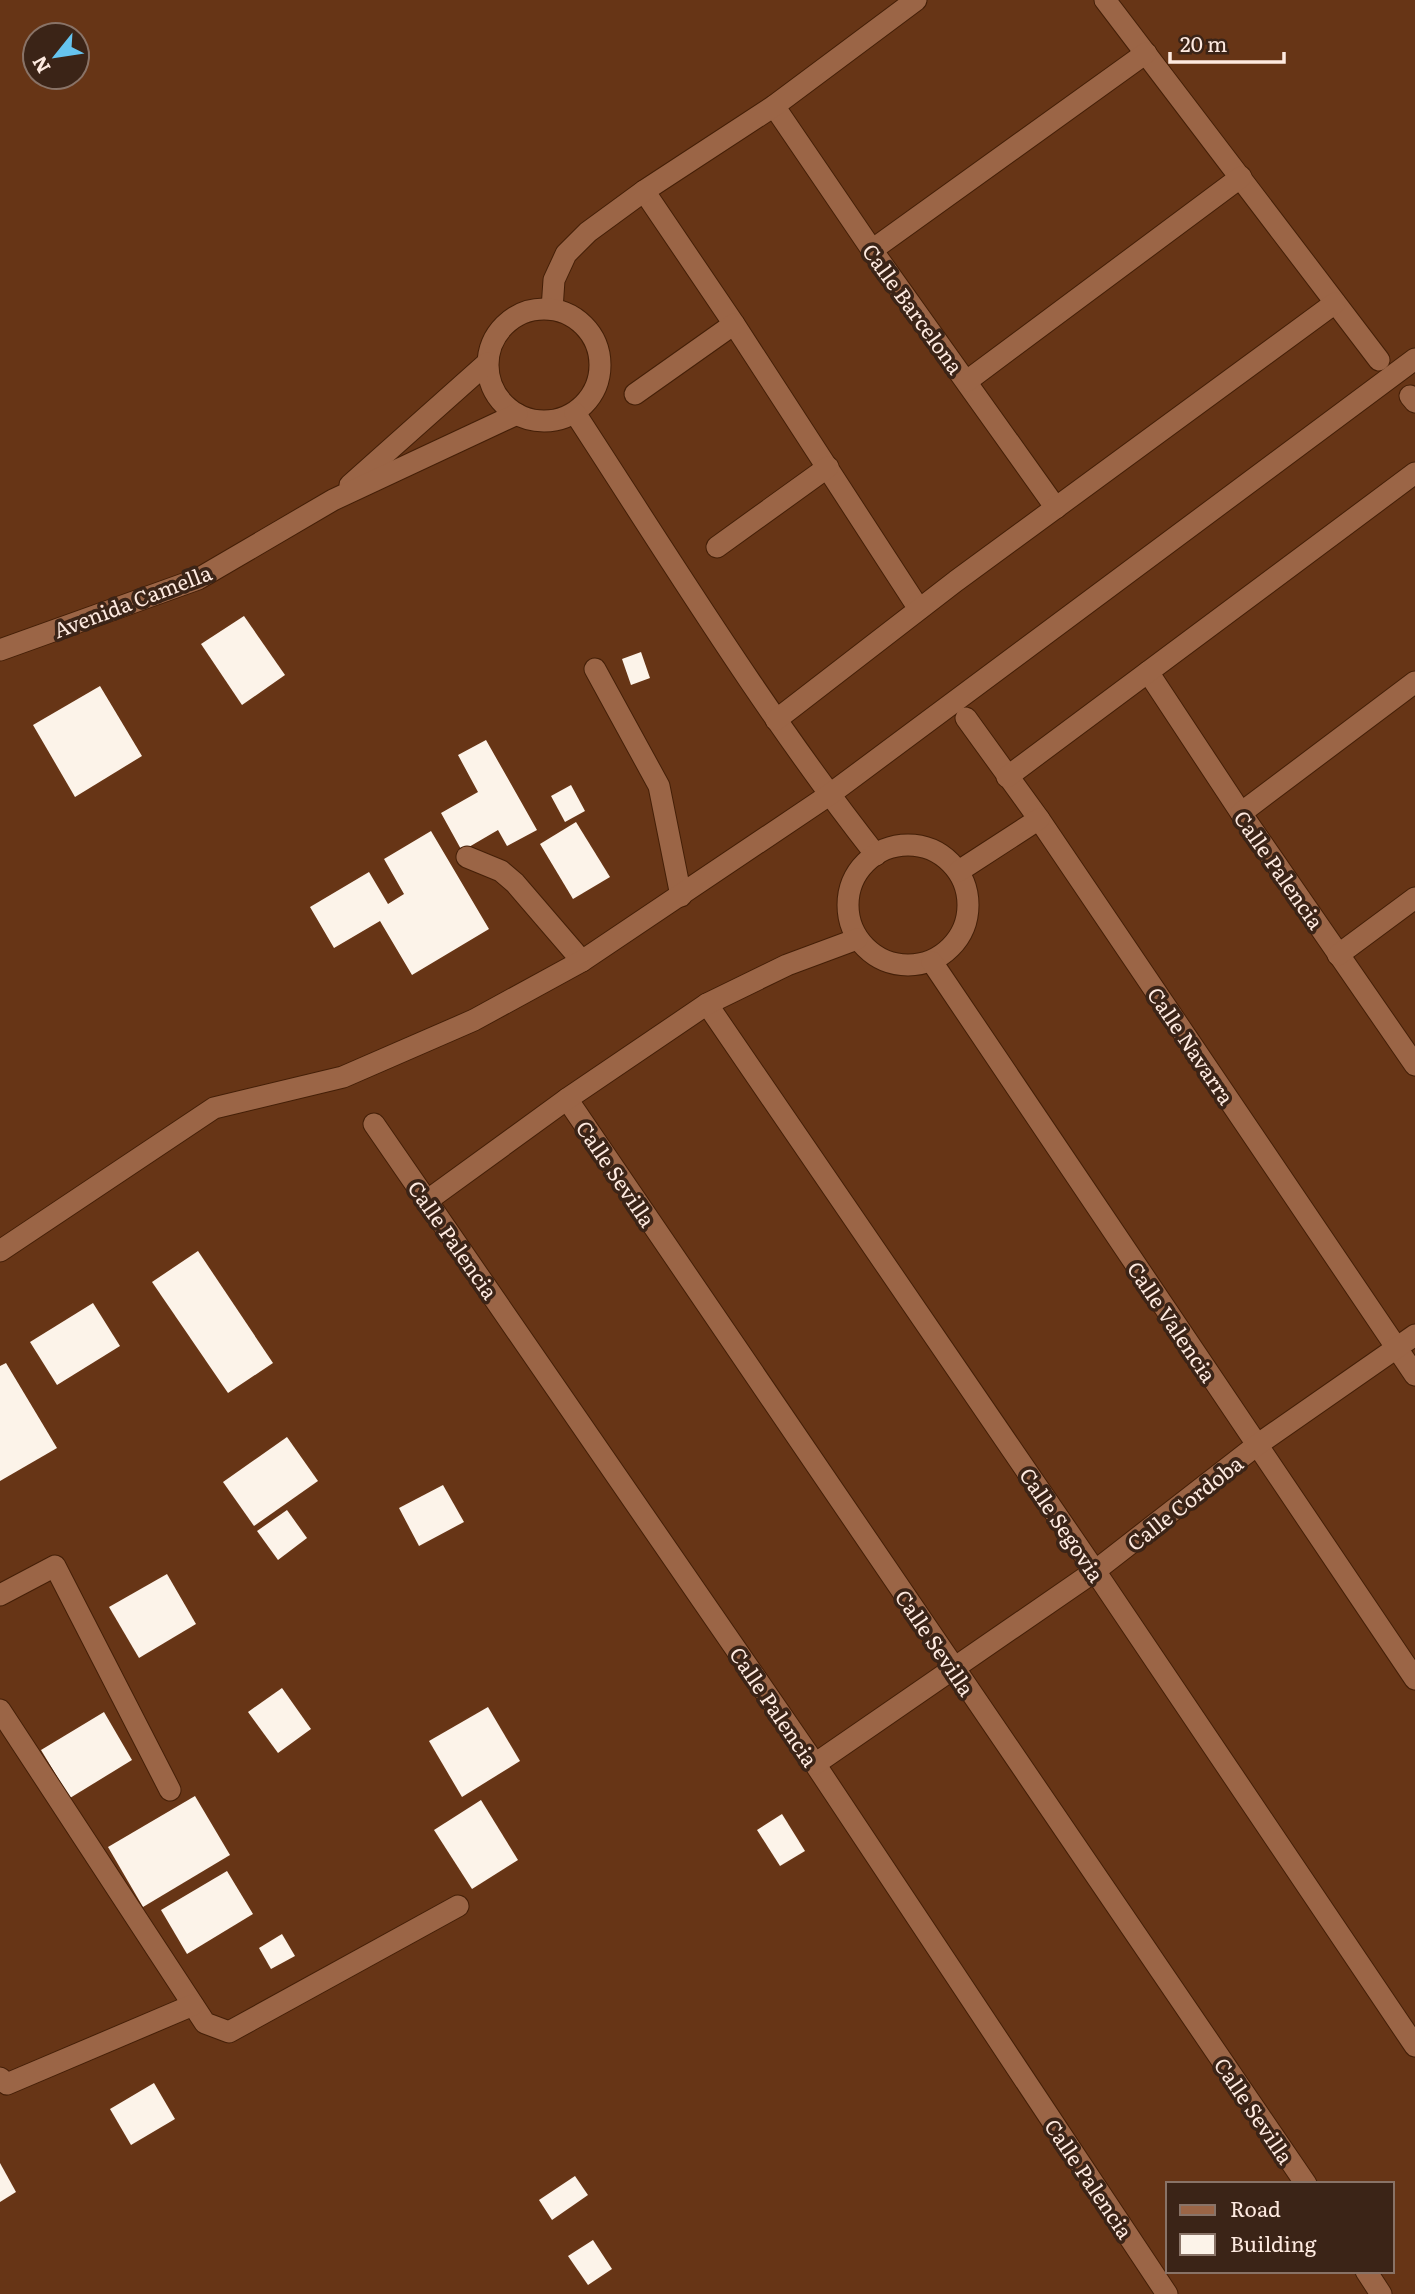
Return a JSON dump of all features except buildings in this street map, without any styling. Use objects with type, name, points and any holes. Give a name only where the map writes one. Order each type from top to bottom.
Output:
[{"type":"street","points":[[552,309],[554,280],[566,254],[588,232],[644,191],[774,106],[916,0]]},
{"type":"street","points":[[1105,0],[1379,360]]},
{"type":"street","points":[[872,250],[1146,53]]},
{"type":"street","name":"Calle Barcelona","points":[[774,106],[872,250],[1056,508]]},
{"type":"street","points":[[967,381],[1241,177]]},
{"type":"street","points":[[644,191],[919,609]]},
{"type":"street","points":[[776,720],[919,609],[1335,303]]},
{"type":"street","points":[[552,309],[574,318],[590,333],[599,354],[599,377],[590,398],[575,413],[556,421],[536,421],[517,414],[495,392],[487,363],[495,338],[509,321],[530,311],[552,309]]},
{"type":"street","points":[[635,394],[734,324]]},
{"type":"street","points":[[0,1251],[214,1108],[343,1077],[474,1020],[582,961],[830,795],[1415,359]]},
{"type":"street","name":"Avenida Camella","points":[[333,500],[487,363]]},
{"type":"street","points":[[575,413],[776,720],[876,855]]},
{"type":"street","name":"Avenida Camella","points":[[0,650],[198,579],[333,500],[517,414]]},
{"type":"street","points":[[716,547],[828,467]]},
{"type":"street","points":[[1007,777],[1415,472]]},
{"type":"street","points":[[595,669],[659,786],[681,896]]},
{"type":"street","name":"Calle Palencia","points":[[1148,672],[1241,813],[1415,1065]]},
{"type":"street","points":[[1241,813],[1415,682]]},
{"type":"street","name":"Calle Navarra","points":[[966,718],[1039,819],[1415,1375]]},
{"type":"street","points":[[959,871],[1039,819]]},
{"type":"street","points":[[895,845],[922,846],[946,858],[959,871],[969,903],[965,928],[952,948],[932,962],[904,966],[878,958],[857,939],[848,918],[848,895],[856,873],[876,855],[895,845]]},
{"type":"street","points":[[467,857],[501,871],[515,883],[582,961]]},
{"type":"street","points":[[1338,955],[1415,898]]},
{"type":"street","points":[[428,1200],[567,1099],[706,1004],[787,965],[857,939]]},
{"type":"street","name":"Calle Valencia","points":[[932,962],[1415,1679]]},
{"type":"street","name":"Calle Segovia","points":[[706,1004],[1095,1571],[1415,2046]]},
{"type":"street","name":"Calle Sevilla","points":[[567,1099],[1305,2182]]},
{"type":"street","name":"Calle Palencia","points":[[373,1124],[428,1200],[814,1764],[1167,2294]]},
{"type":"street","name":"Calle Cordoba","points":[[814,1764],[1095,1571],[1257,1446],[1415,1335]]},
{"type":"street","points":[[0,1595],[55,1566],[170,1790]]},
{"type":"street","points":[[0,1710],[205,2023],[229,2032],[458,1906]]},
{"type":"street","points":[[0,2078],[7,2084],[193,2005]]},
{"type":"street","points":[[1367,2273],[1381,2294]]}]
